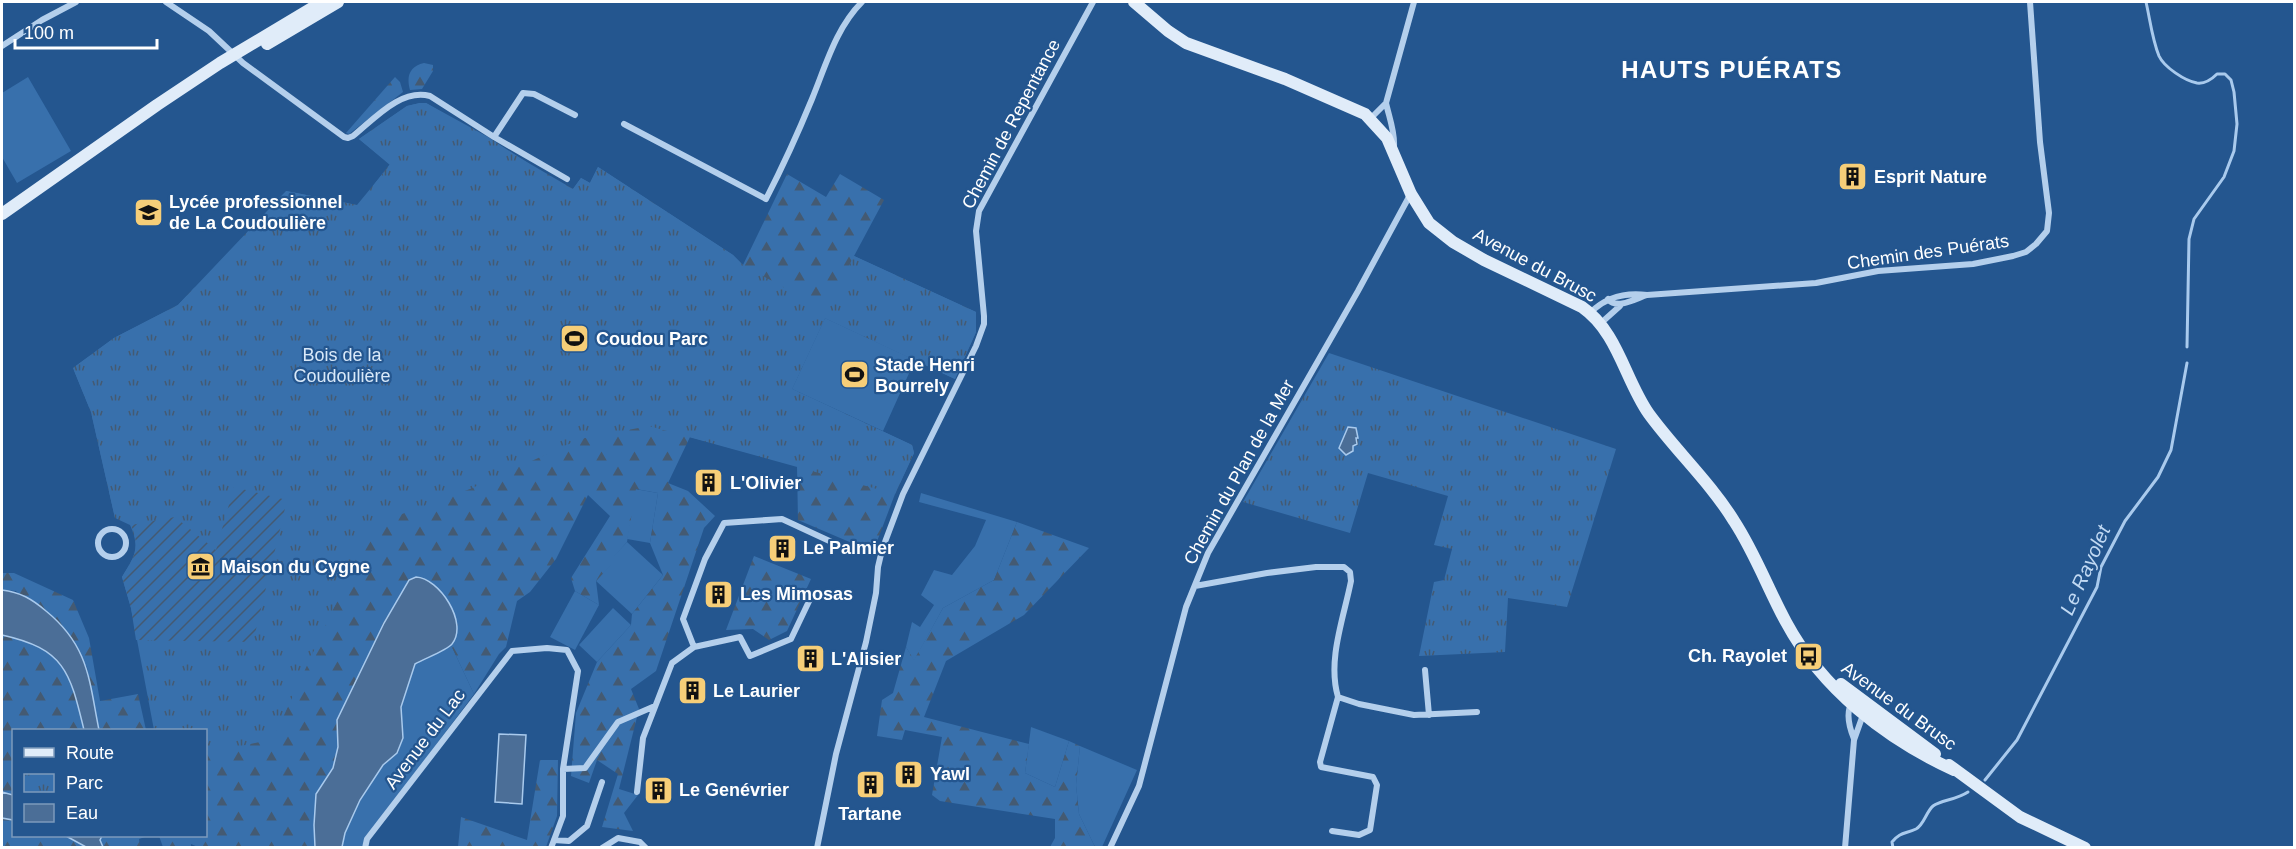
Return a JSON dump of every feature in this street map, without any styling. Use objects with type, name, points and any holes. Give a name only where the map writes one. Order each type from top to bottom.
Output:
[{"type":"street","points":[[2,46],[42,20],[76,2]]},
{"type":"street","points":[[166,2],[209,31],[237,57],[344,137],[352,136],[408,95],[430,96],[494,137],[567,179]]},
{"type":"street","points":[[237,57],[322,2]]},
{"type":"street","points":[[2,214],[180,90],[338,2]]},
{"type":"street","points":[[624,124],[766,199],[793,146],[839,34],[851,12],[862,2]]},
{"type":"street","name":"Chemin de Repentance","points":[[817,848],[836,754],[864,653],[882,550],[903,494],[976,346],[984,324],[976,231],[979,211],[1093,2]]},
{"type":"street","name":"Avenue du Brusc","points":[[1134,2],[1186,43],[1286,79],[1356,109],[1371,118],[1394,150],[1410,194],[1429,223],[1453,242],[1590,313],[1601,323],[1649,413],[1732,517],[1787,623],[1808,656],[1831,684],[1899,741],[1954,770]]},
{"type":"street","points":[[1394,150],[1395,136],[1387,116],[1386,103],[1414,2]]},
{"type":"street","name":"Chemin des Puérats","points":[[1590,313],[1608,299],[1626,294],[1647,295],[1816,283],[1878,271],[1973,264],[2026,252],[2037,244],[2047,231],[2049,213],[2040,142],[2030,2]]},
{"type":"street","points":[[494,137],[524,93],[534,94],[575,115]]},
{"type":"street","points":[[1371,118],[1386,103]]},
{"type":"street","points":[[1371,118],[1383,120],[1387,116]]},
{"type":"street","name":"Chemin du Plan de la Mer","points":[[1110,848],[1139,786],[1186,607],[1208,552],[1358,291],[1410,194]]},
{"type":"street","name":"Chemin des Puérats","points":[[1601,323],[1623,303],[1647,295]]},
{"type":"street","points":[[1608,299],[1611,303],[1623,303]]},
{"type":"street","points":[[694,647],[683,619],[705,559],[724,523],[782,519],[851,551]]},
{"type":"street","points":[[107,530],[116,530],[124,535],[127,545],[122,554],[109,557],[101,553],[98,540],[107,530]]},
{"type":"street","points":[[1195,586],[1316,567],[1344,567],[1350,572],[1351,581],[1336,653],[1334,683],[1338,697],[1320,762],[1321,767],[1373,777],[1377,785],[1370,830],[1359,835],[1332,831]]},
{"type":"street","points":[[637,792],[643,738],[672,663],[694,647],[740,637],[750,656],[790,639],[812,596]]},
{"type":"street","name":"Avenue du Lac","points":[[366,848],[368,839],[512,651],[547,648],[567,650],[578,671],[563,769]]},
{"type":"street","points":[[1425,670],[1429,715]]},
{"type":"street","points":[[1338,697],[1403,713],[1429,715],[1477,712]]},
{"type":"street","points":[[551,848],[564,816],[563,769],[585,768],[618,722],[655,706]]},
{"type":"street","points":[[1845,848],[1854,740],[1860,706],[1849,707],[1854,740]]},
{"type":"street","name":"Avenue du Brusc","points":[[1860,706],[1909,734],[1954,770],[2020,817],[2085,848]]},
{"type":"street","points":[[554,840],[569,841],[587,826],[602,782]]},
{"type":"street","points":[[602,848],[618,838],[640,842],[646,848]]},
{"type":"green space","points":[[419,64],[433,65],[433,71],[422,89],[410,90],[410,72]]},
{"type":"green space","points":[[28,77],[71,151],[17,183],[2,157],[2,93]]},
{"type":"green space","points":[[395,77],[400,82],[403,92],[349,134],[346,133]]},
{"type":"green space","name":"Bois de la Coudoulière","points":[[426,103],[573,189],[581,178],[590,183],[598,167],[733,255],[743,265],[787,174],[826,197],[840,174],[884,200],[854,256],[976,312],[976,332],[955,379],[825,318],[792,389],[912,445],[914,453],[895,494],[873,552],[798,520],[797,466],[690,437],[668,483],[688,491],[715,516],[704,528],[656,671],[631,689],[639,709],[619,789],[638,795],[624,813],[633,831],[602,827],[618,774],[597,760],[589,783],[571,776],[576,713],[597,662],[631,625],[632,614],[663,575],[650,543],[658,493],[636,489],[627,542],[611,560],[613,563],[596,581],[599,605],[575,591],[571,578],[610,516],[588,495],[556,559],[530,592],[517,601],[506,647],[499,654],[474,694],[451,645],[457,631],[337,720],[338,747],[333,768],[325,780],[314,825],[315,847],[200,848],[191,844],[191,847],[163,847],[159,837],[207,837],[207,729],[155,729],[287,500],[115,518],[91,412],[73,368],[114,338],[178,305],[194,288],[285,229],[286,191],[357,205],[349,274],[372,187],[390,164],[359,139],[407,106]]},
{"type":"green space","name":"Bois de la Coudoulière","points":[[426,103],[488,137],[546,175],[573,189],[581,178],[590,183],[598,167],[733,255],[743,265],[825,310],[854,256],[976,312],[976,332],[955,379],[825,318],[792,389],[912,445],[914,453],[895,494],[649,426],[580,439],[470,489],[372,525],[273,739],[207,754],[207,729],[154,729],[131,608],[122,577],[133,558],[135,540],[130,525],[115,518],[91,412],[73,368],[114,338],[178,305],[286,191],[357,205],[390,165],[359,139],[407,106]]},
{"type":"green space","name":"Stade Henri Bourrely","points":[[825,318],[915,360],[883,431],[792,389]]},
{"type":"green space","points":[[1329,353],[1616,449],[1567,607],[1508,598],[1505,652],[1419,656],[1434,582],[1444,580],[1452,549],[1434,545],[1448,496],[1368,473],[1350,533],[1243,502]]},
{"type":"green space","name":"Maison du Cygne","points":[[234,487],[287,500],[253,642],[136,640],[131,608],[122,577],[136,547],[131,525],[175,517],[216,550]]},
{"type":"green space","points":[[635,489],[658,493],[650,543],[627,539]]},
{"type":"green space","points":[[921,493],[1017,522],[994,580],[943,608],[914,661],[906,647],[912,622],[920,627],[934,605],[921,595],[934,570],[952,575],[975,546],[986,520],[919,502]]},
{"type":"green space","points":[[1017,522],[1089,548],[1024,615],[946,661],[924,717],[1029,744],[1025,773],[1055,787],[1069,741],[1080,746],[1076,785],[1079,814],[1095,847],[1050,847],[1055,838],[1055,819],[940,801],[932,795],[942,737],[905,730],[902,740],[877,736],[882,700],[893,693],[906,647],[914,660],[943,608],[994,580]]},
{"type":"green space","points":[[627,542],[663,575],[632,614],[596,581],[612,563],[610,560]]},
{"type":"green space","points":[[754,556],[811,579],[787,631],[769,640],[753,629],[726,630]]},
{"type":"green space","points":[[2,573],[14,573],[73,600],[89,638],[100,701],[138,694],[146,729],[99,729],[87,667],[16,591],[2,590]]},
{"type":"green space","points":[[575,591],[599,605],[575,650],[550,637]]},
{"type":"green space","points":[[613,608],[631,625],[597,662],[579,645]]},
{"type":"green space","points":[[2,635],[39,648],[52,656],[61,666],[69,678],[84,729],[12,729],[12,795],[2,792]]},
{"type":"green space","points":[[451,645],[474,694],[364,841],[362,847],[342,848],[345,833],[360,800],[383,765],[398,753],[403,738],[401,707],[415,664]]},
{"type":"green space","points":[[1031,727],[1069,741],[1055,787],[1025,773]]},
{"type":"green space","points":[[1080,746],[1137,770],[1102,847],[1095,847],[1079,814],[1076,785]]},
{"type":"green space","points":[[540,760],[558,760],[557,816],[546,847],[458,847],[461,817],[527,840]]},
{"type":"green space","points":[[2,818],[12,820],[12,837],[68,837],[86,847],[2,847]]},
{"type":"green space","points":[[102,837],[145,837],[139,839],[140,847],[103,847],[100,840]]},
{"type":"water","points":[[1348,427],[1356,428],[1358,438],[1356,438],[1357,444],[1353,446],[1353,451],[1346,455],[1339,448]]},
{"type":"water","points":[[416,577],[425,579],[434,585],[449,603],[457,625],[456,635],[449,647],[415,664],[401,707],[403,738],[397,753],[383,765],[360,800],[345,833],[342,847],[315,847],[316,794],[333,768],[338,747],[337,720],[384,623],[409,580]]},
{"type":"water","points":[[2,590],[26,597],[60,624],[71,637],[85,665],[99,729],[84,729],[69,678],[52,656],[23,641],[2,635]]},
{"type":"water","points":[[499,734],[526,735],[522,804],[495,802]]},
{"type":"water","points":[[2,792],[12,795],[12,820],[2,818]]},
{"type":"water","points":[[68,837],[102,837],[100,840],[103,847],[86,847]]},
{"type":"waterway","name":"Le Rayolet","points":[[2146,2],[2159,56],[2165,65],[2197,83],[2208,81],[2217,74],[2225,74],[2231,80],[2234,92],[2237,124],[2234,151],[2224,177],[2194,219],[2189,239],[2187,347]]},
{"type":"waterway","name":"Le Rayolet","points":[[1985,780],[2017,740],[2097,587],[2101,567],[2125,521],[2158,477],[2171,450],[2187,363]]},
{"type":"waterway","name":"Le Rayolet","points":[[1893,848],[1892,842],[1900,835],[1919,827],[1933,806],[1968,792]]},
{"type":"place","name":"Esprit Nature","points":[[1853,177]]},
{"type":"place","name":"Lycée professionnel de La Coudoulière","points":[[148,212]]},
{"type":"place","name":"Coudou Parc","points":[[575,339]]},
{"type":"place","name":"Stade Henri Bourrely","points":[[854,375]]},
{"type":"place","name":"L'Olivier","points":[[709,483]]},
{"type":"place","name":"Le Palmier","points":[[782,548]]},
{"type":"place","name":"Maison du Cygne","points":[[200,567]]},
{"type":"place","name":"Les Mimosas","points":[[719,594]]},
{"type":"place","name":"Ch. Rayolet","points":[[1808,656]]},
{"type":"place","name":"L'Alisier","points":[[810,659]]},
{"type":"place","name":"Le Laurier","points":[[692,691]]},
{"type":"place","name":"Yawl","points":[[909,774]]},
{"type":"place","name":"Tartane","points":[[870,785]]},
{"type":"place","name":"Le Genévrier","points":[[658,790]]},
{"type":"district","name":"HAUTS PUÉRATS","points":[[1732,70]]}]
